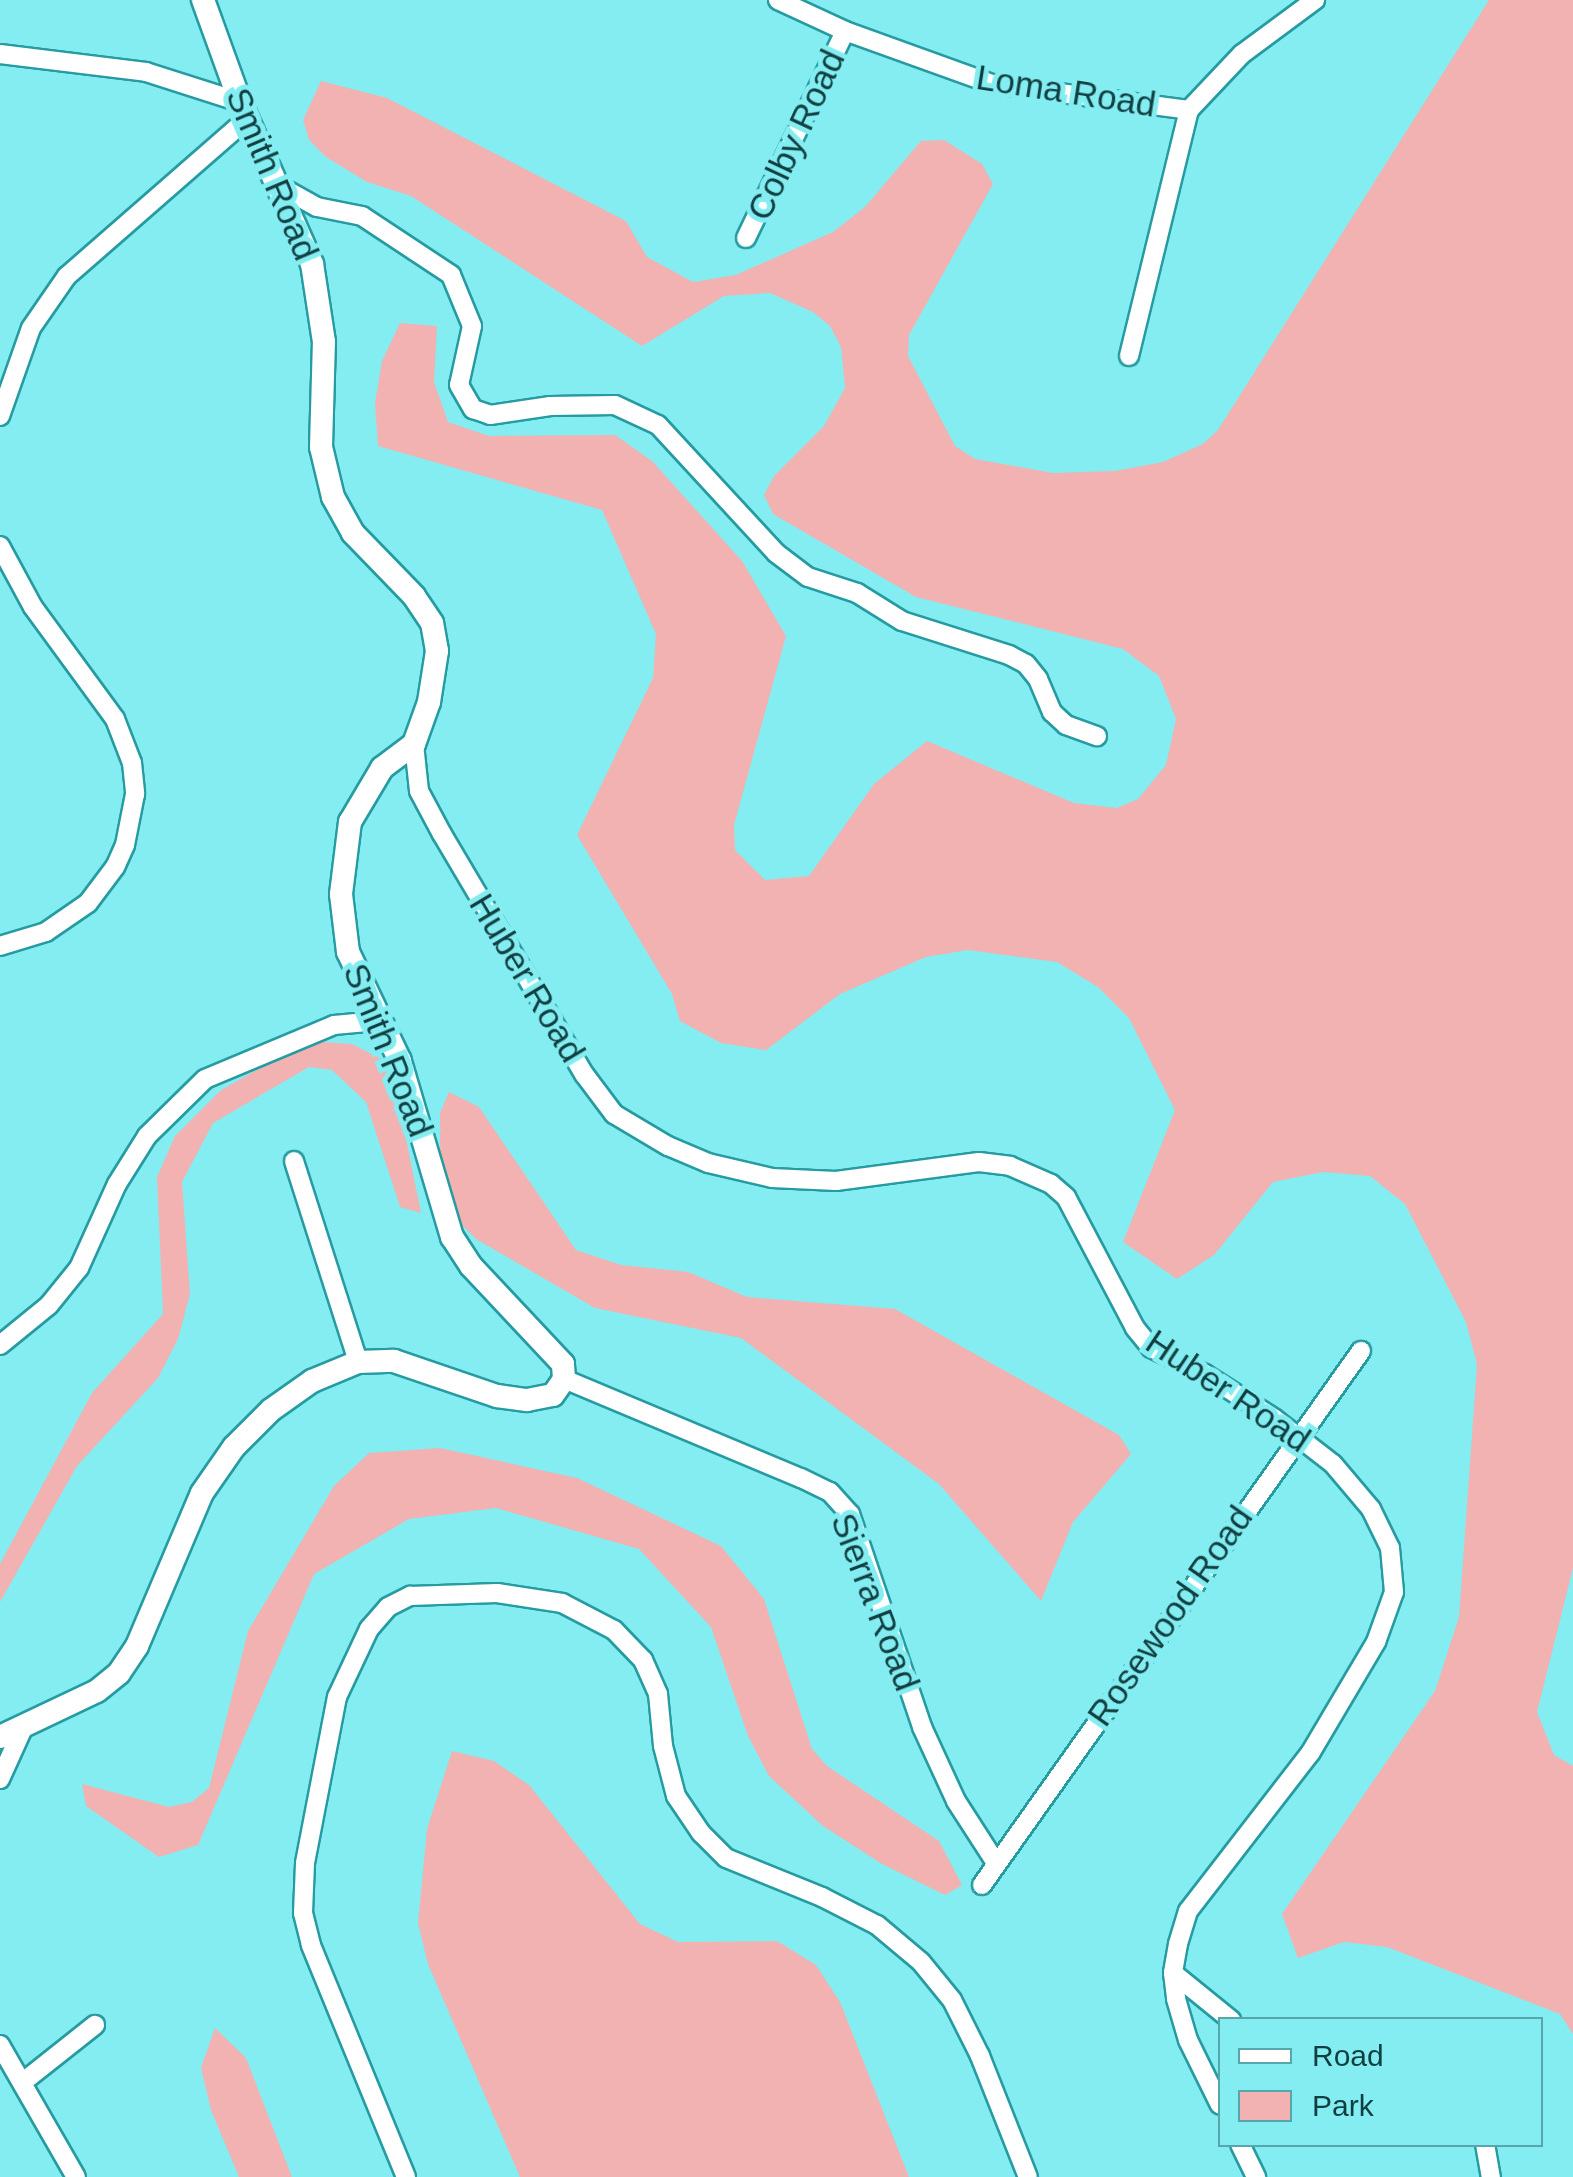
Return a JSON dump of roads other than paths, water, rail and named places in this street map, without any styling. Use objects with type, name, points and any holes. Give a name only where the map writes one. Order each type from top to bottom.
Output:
[{"type":"street","name":"Smith Road","points":[[203,0],[244,110],[312,264],[324,342],[322,447],[333,497],[353,533],[414,596],[432,623],[434,676],[414,744],[382,768],[350,822],[341,894],[348,952],[400,1061],[452,1237],[471,1266],[556,1354],[563,1364],[564,1379]]},
{"type":"street","name":"Loma Road","points":[[778,0],[845,30],[992,84],[1188,110]]},
{"type":"street","points":[[1129,356],[1188,110],[1242,54],[1314,0]]},
{"type":"street","name":"Colby Road","points":[[746,238],[845,30]]},
{"type":"street","points":[[0,54],[146,72],[244,110],[67,276],[30,328],[0,416]]},
{"type":"street","points":[[279,186],[317,207],[362,216],[451,275],[472,326],[459,385],[472,409],[490,414],[550,406],[615,405],[658,424],[776,553],[808,577],[857,594],[902,620],[1026,664],[1038,679],[1052,712],[1066,724],[1097,736]]},
{"type":"street","points":[[0,546],[33,607],[115,719],[132,764],[136,794],[126,845],[88,903],[46,932],[0,946]]},
{"type":"street","name":"Huber Road","points":[[414,744],[420,790],[442,834],[584,1074],[614,1114],[668,1146],[708,1163],[772,1178],[836,1181],[978,1162],[1010,1166],[1034,1176],[1066,1198],[1135,1328],[1151,1348],[1204,1374],[1297,1436],[1333,1464],[1371,1510],[1390,1548],[1394,1592],[1376,1642],[1311,1752],[1188,1912],[1173,1973],[1188,2040],[1218,2101]]},
{"type":"street","points":[[0,1345],[50,1305],[79,1268],[117,1184],[147,1136],[206,1079],[334,1024],[378,1020]]},
{"type":"street","points":[[294,1161],[358,1362]]},
{"type":"street","name":"Rosewood Road","points":[[982,1885],[1297,1436],[1362,1351]]},
{"type":"street","points":[[0,1737],[97,1691],[119,1673],[137,1646],[163,1577],[202,1493],[234,1447],[271,1410],[312,1382],[358,1362],[394,1360],[497,1396],[527,1400],[553,1395],[564,1379]]},
{"type":"street","name":"Sierra Road","points":[[564,1379],[801,1478],[830,1492],[850,1514],[922,1727],[956,1801],[996,1863]]},
{"type":"street","points":[[406,2177],[311,1944],[303,1913],[305,1863],[337,1697],[369,1629],[388,1607],[410,1596],[498,1594],[562,1603],[614,1630],[642,1660],[658,1694],[662,1746],[676,1796],[701,1833],[726,1858],[822,1897],[877,1925],[921,1962],[952,2000],[980,2056],[1028,2177]]},
{"type":"street","points":[[0,1780],[25,1724]]},
{"type":"street","points":[[1173,1973],[1227,2017]]},
{"type":"street","points":[[23,2082],[95,2024]]},
{"type":"street","points":[[0,2045],[76,2177]]},
{"type":"street","points":[[1241,2147],[1256,2177]]},
{"type":"street","points":[[1486,2147],[1491,2177]]}]
